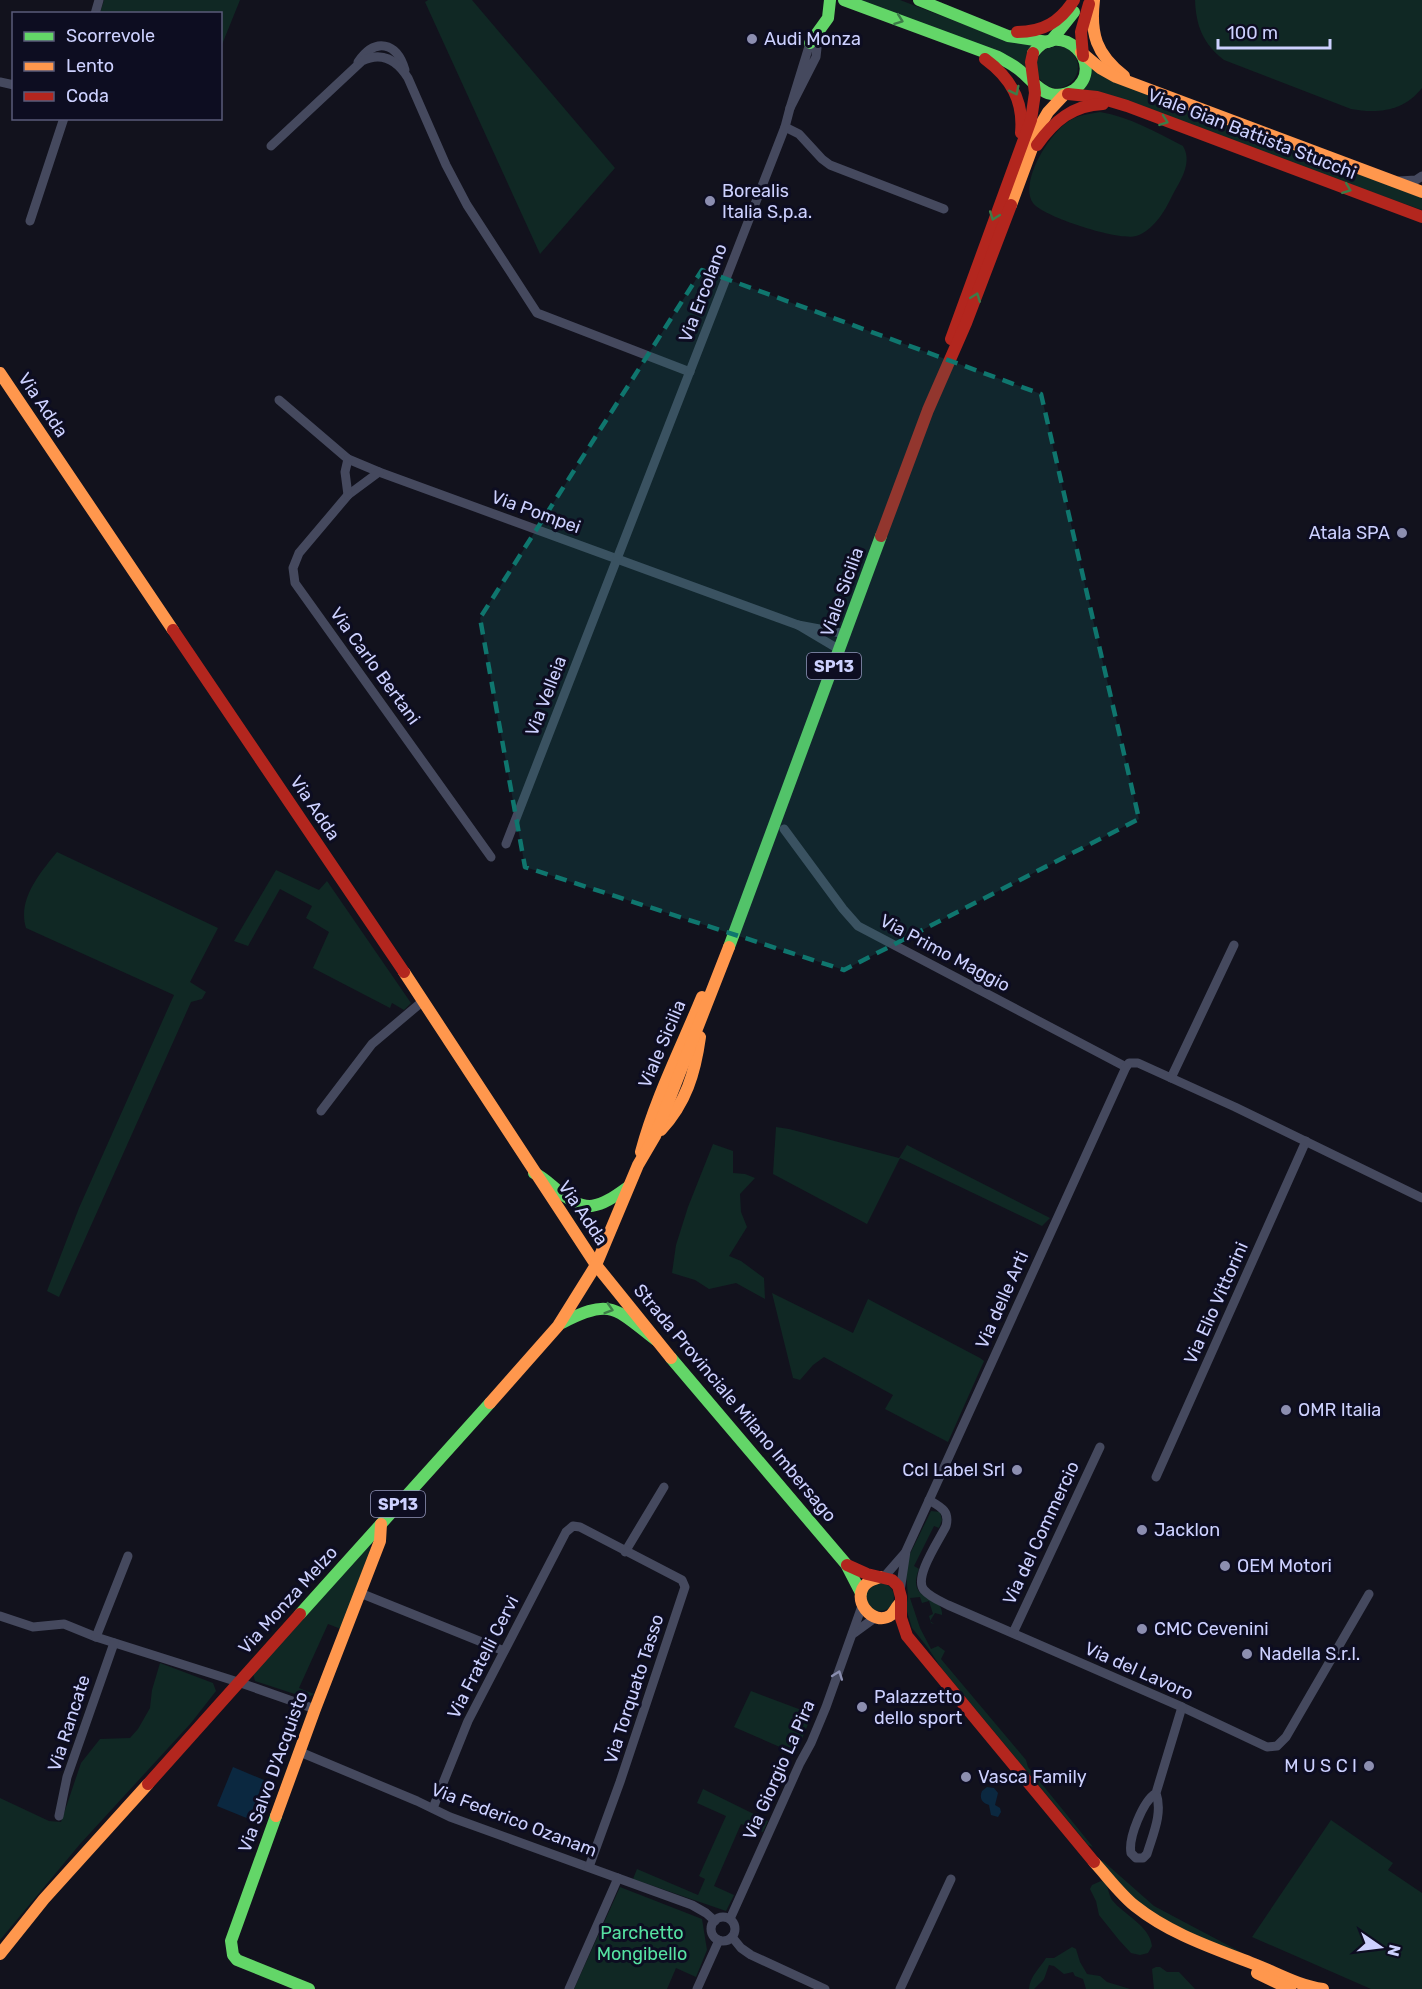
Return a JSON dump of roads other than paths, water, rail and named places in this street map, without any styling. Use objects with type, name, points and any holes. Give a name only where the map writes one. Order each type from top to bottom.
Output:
[{"type":"main road","points":[[810,44],[829,18],[830,0]]},
{"type":"main road","name":"Viale Gian Battista Stucchi","points":[[844,0],[1005,61],[1047,94],[1097,97],[1127,106],[1422,217]]},
{"type":"main road","name":"Viale Gian Battista Stucchi","points":[[919,0],[1008,36],[1028,40],[1066,41],[1104,71],[1137,85],[1422,192]]},
{"type":"main road","points":[[960,17],[1017,32],[1040,31],[1059,20],[1074,0]]},
{"type":"main road","points":[[1033,81],[1030,70],[1031,59],[1037,49],[1049,41],[1067,22],[1080,0]]},
{"type":"main road","points":[[1066,94],[1078,87],[1084,78],[1081,32],[1092,0]]},
{"type":"main road","points":[[1092,0],[1095,39],[1101,55],[1115,70],[1137,85]]},
{"type":"main road","points":[[955,41],[998,68],[1007,77],[1019,97],[1023,121],[1020,142],[1008,178]]},
{"type":"main road","name":"Viale Sicilia","points":[[596,1265],[638,1165],[646,1132],[672,1075],[702,1019],[846,634],[936,389],[958,316],[1032,116],[1033,81]]},
{"type":"main road","name":"Viale Sicilia","points":[[936,389],[974,304],[1041,124],[1048,112],[1066,94]]},
{"type":"main road","points":[[1026,162],[1039,141],[1059,119],[1078,106],[1094,104],[1127,106]]},
{"type":"main road","name":"Via Adda","points":[[0,373],[423,1001],[596,1265]]},
{"type":"main road","name":"Viale Sicilia","points":[[638,1165],[655,1136],[673,1094],[672,1075],[693,1016],[730,941]]},
{"type":"main road","points":[[655,1136],[682,1106],[690,1087],[696,1064],[702,1019]]},
{"type":"main road","points":[[672,1075],[690,1075],[690,1087],[682,1095],[673,1094],[667,1089],[672,1075]]},
{"type":"main road","points":[[534,1173],[545,1179],[573,1203],[589,1208],[603,1205],[630,1186]]},
{"type":"main road","name":"Via Monza Melzo","points":[[0,1954],[44,1899],[529,1361],[558,1326],[596,1265]]},
{"type":"main road","name":"Strada Provinciale Milano Imbersago","points":[[596,1265],[846,1564],[861,1593]]},
{"type":"main road","points":[[558,1326],[584,1310],[603,1306],[618,1311],[657,1340]]},
{"type":"main road","name":"Via Salvo D'Acquisto","points":[[309,1989],[237,1960],[231,1949],[231,1941],[315,1709],[381,1537],[381,1524]]},
{"type":"main road","name":"Strada Provinciale Milano Imbersago","points":[[846,1564],[862,1572],[882,1577]]},
{"type":"main road","points":[[930,1665],[905,1630],[901,1618],[900,1597],[892,1580],[882,1577],[868,1582],[861,1593],[862,1606],[865,1611],[903,1635],[1124,1897],[1153,1920],[1290,1989]]},
{"type":"main road","points":[[878,1618],[892,1614],[900,1597]]},
{"type":"main road","points":[[1211,1949],[1306,1986],[1323,1989]]},
{"type":"street","name":"Via Ercolano","points":[[617,559],[785,127],[810,44]]},
{"type":"street","name":"Via Ercolano","points":[[271,146],[352,70],[367,50],[375,46],[384,46],[394,50],[399,55],[446,165],[467,205],[537,313],[690,372]]},
{"type":"street","points":[[30,221],[63,120]]},
{"type":"street","points":[[785,127],[799,134],[830,165],[944,209]]},
{"type":"street","points":[[1396,182],[1416,180],[1422,176]]},
{"type":"street","name":"Via Pompei","points":[[279,400],[348,459],[379,472],[798,625],[846,634]]},
{"type":"street","points":[[348,459],[345,472],[348,495]]},
{"type":"street","name":"Via Carlo Bertani","points":[[379,472],[348,495],[299,553],[293,568],[295,583],[491,856]]},
{"type":"street","name":"Via Velleia","points":[[506,844],[617,559]]},
{"type":"street","name":"Via Pompei","points":[[798,625],[840,650]]},
{"type":"street","name":"Via Primo Maggio","points":[[784,829],[858,926],[1127,1065],[1138,1063],[1422,1198]]},
{"type":"street","points":[[1171,1078],[1234,945]]},
{"type":"street","points":[[321,1111],[372,1044],[423,1001]]},
{"type":"street","name":"Via delle Arti","points":[[900,1597],[906,1551],[1127,1065]]},
{"type":"street","name":"Via Elio Vittorini","points":[[1156,1477],[1306,1142]]},
{"type":"street","name":"Via del Commercio","points":[[1013,1633],[1100,1447]]},
{"type":"street","points":[[625,1552],[664,1487]]},
{"type":"street","name":"Via del Lavoro","points":[[929,1500],[943,1508],[948,1519],[921,1577],[922,1587],[936,1599],[1182,1707],[1263,1746],[1272,1747],[1280,1744],[1287,1737],[1369,1594]]},
{"type":"street","name":"Via Torquato Tasso","points":[[573,1526],[582,1527],[625,1552],[682,1580],[685,1587],[589,1867]]},
{"type":"street","name":"Via Fratelli Cervi","points":[[433,1808],[459,1740],[566,1532],[573,1526]]},
{"type":"street","name":"Via delle Arti","points":[[882,1577],[906,1551]]},
{"type":"street","points":[[96,1637],[128,1556]]},
{"type":"street","points":[[360,1593],[504,1651]]},
{"type":"street","name":"Via Giorgio La Pira","points":[[730,1919],[819,1724],[862,1606]]},
{"type":"street","points":[[0,1616],[33,1628],[64,1624],[96,1637],[315,1709]]},
{"type":"street","points":[[854,1633],[878,1618]]},
{"type":"street","name":"Via Rancate","points":[[59,1815],[67,1777],[114,1642]]},
{"type":"street","points":[[1156,1793],[1148,1798],[1144,1805],[1130,1845],[1131,1853],[1136,1858],[1143,1858],[1147,1854],[1155,1829],[1159,1809],[1156,1793],[1182,1707]]},
{"type":"street","name":"Via Federico Ozanam","points":[[300,1752],[450,1817],[696,1907],[715,1921]]},
{"type":"street","points":[[569,1989],[618,1878]]},
{"type":"street","points":[[900,1989],[951,1879]]},
{"type":"street","points":[[720,1917],[730,1919],[735,1928],[732,1937],[726,1941],[718,1940],[712,1931],[715,1921],[720,1917]]},
{"type":"street","points":[[732,1937],[751,1955],[825,1989]]},
{"type":"street","points":[[697,1989],[718,1940]]},
{"type":"water","points":[[233,1767],[264,1780],[249,1819],[217,1806]]},
{"type":"water","points":[[987,1787],[994,1788],[998,1793],[995,1805],[1000,1808],[1001,1812],[998,1817],[991,1815],[989,1805],[981,1798],[982,1791]]},
{"type":"place","name":"Audi Monza","points":[[752,39]]},
{"type":"place","name":"Borealis Italia S.p.a.","points":[[710,201]]},
{"type":"place","name":"Atala SPA","points":[[1402,533]]},
{"type":"place","name":"OMR Italia","points":[[1286,1410]]},
{"type":"place","name":"Ccl Label Srl","points":[[1017,1470]]},
{"type":"place","name":"Jacklon","points":[[1142,1530]]},
{"type":"place","name":"OEM Motori","points":[[1225,1566]]},
{"type":"place","name":"CMC Cevenini","points":[[1142,1629]]},
{"type":"place","name":"Nadella S.r.l.","points":[[1247,1654]]},
{"type":"place","name":"Palazzetto dello sport","points":[[862,1707]]},
{"type":"place","name":"M U S C I","points":[[1369,1766]]},
{"type":"place","name":"Vasca Family","points":[[966,1777]]},
{"type":"park label","name":"Parchetto Mongibello","points":[[642,1943]]}]
